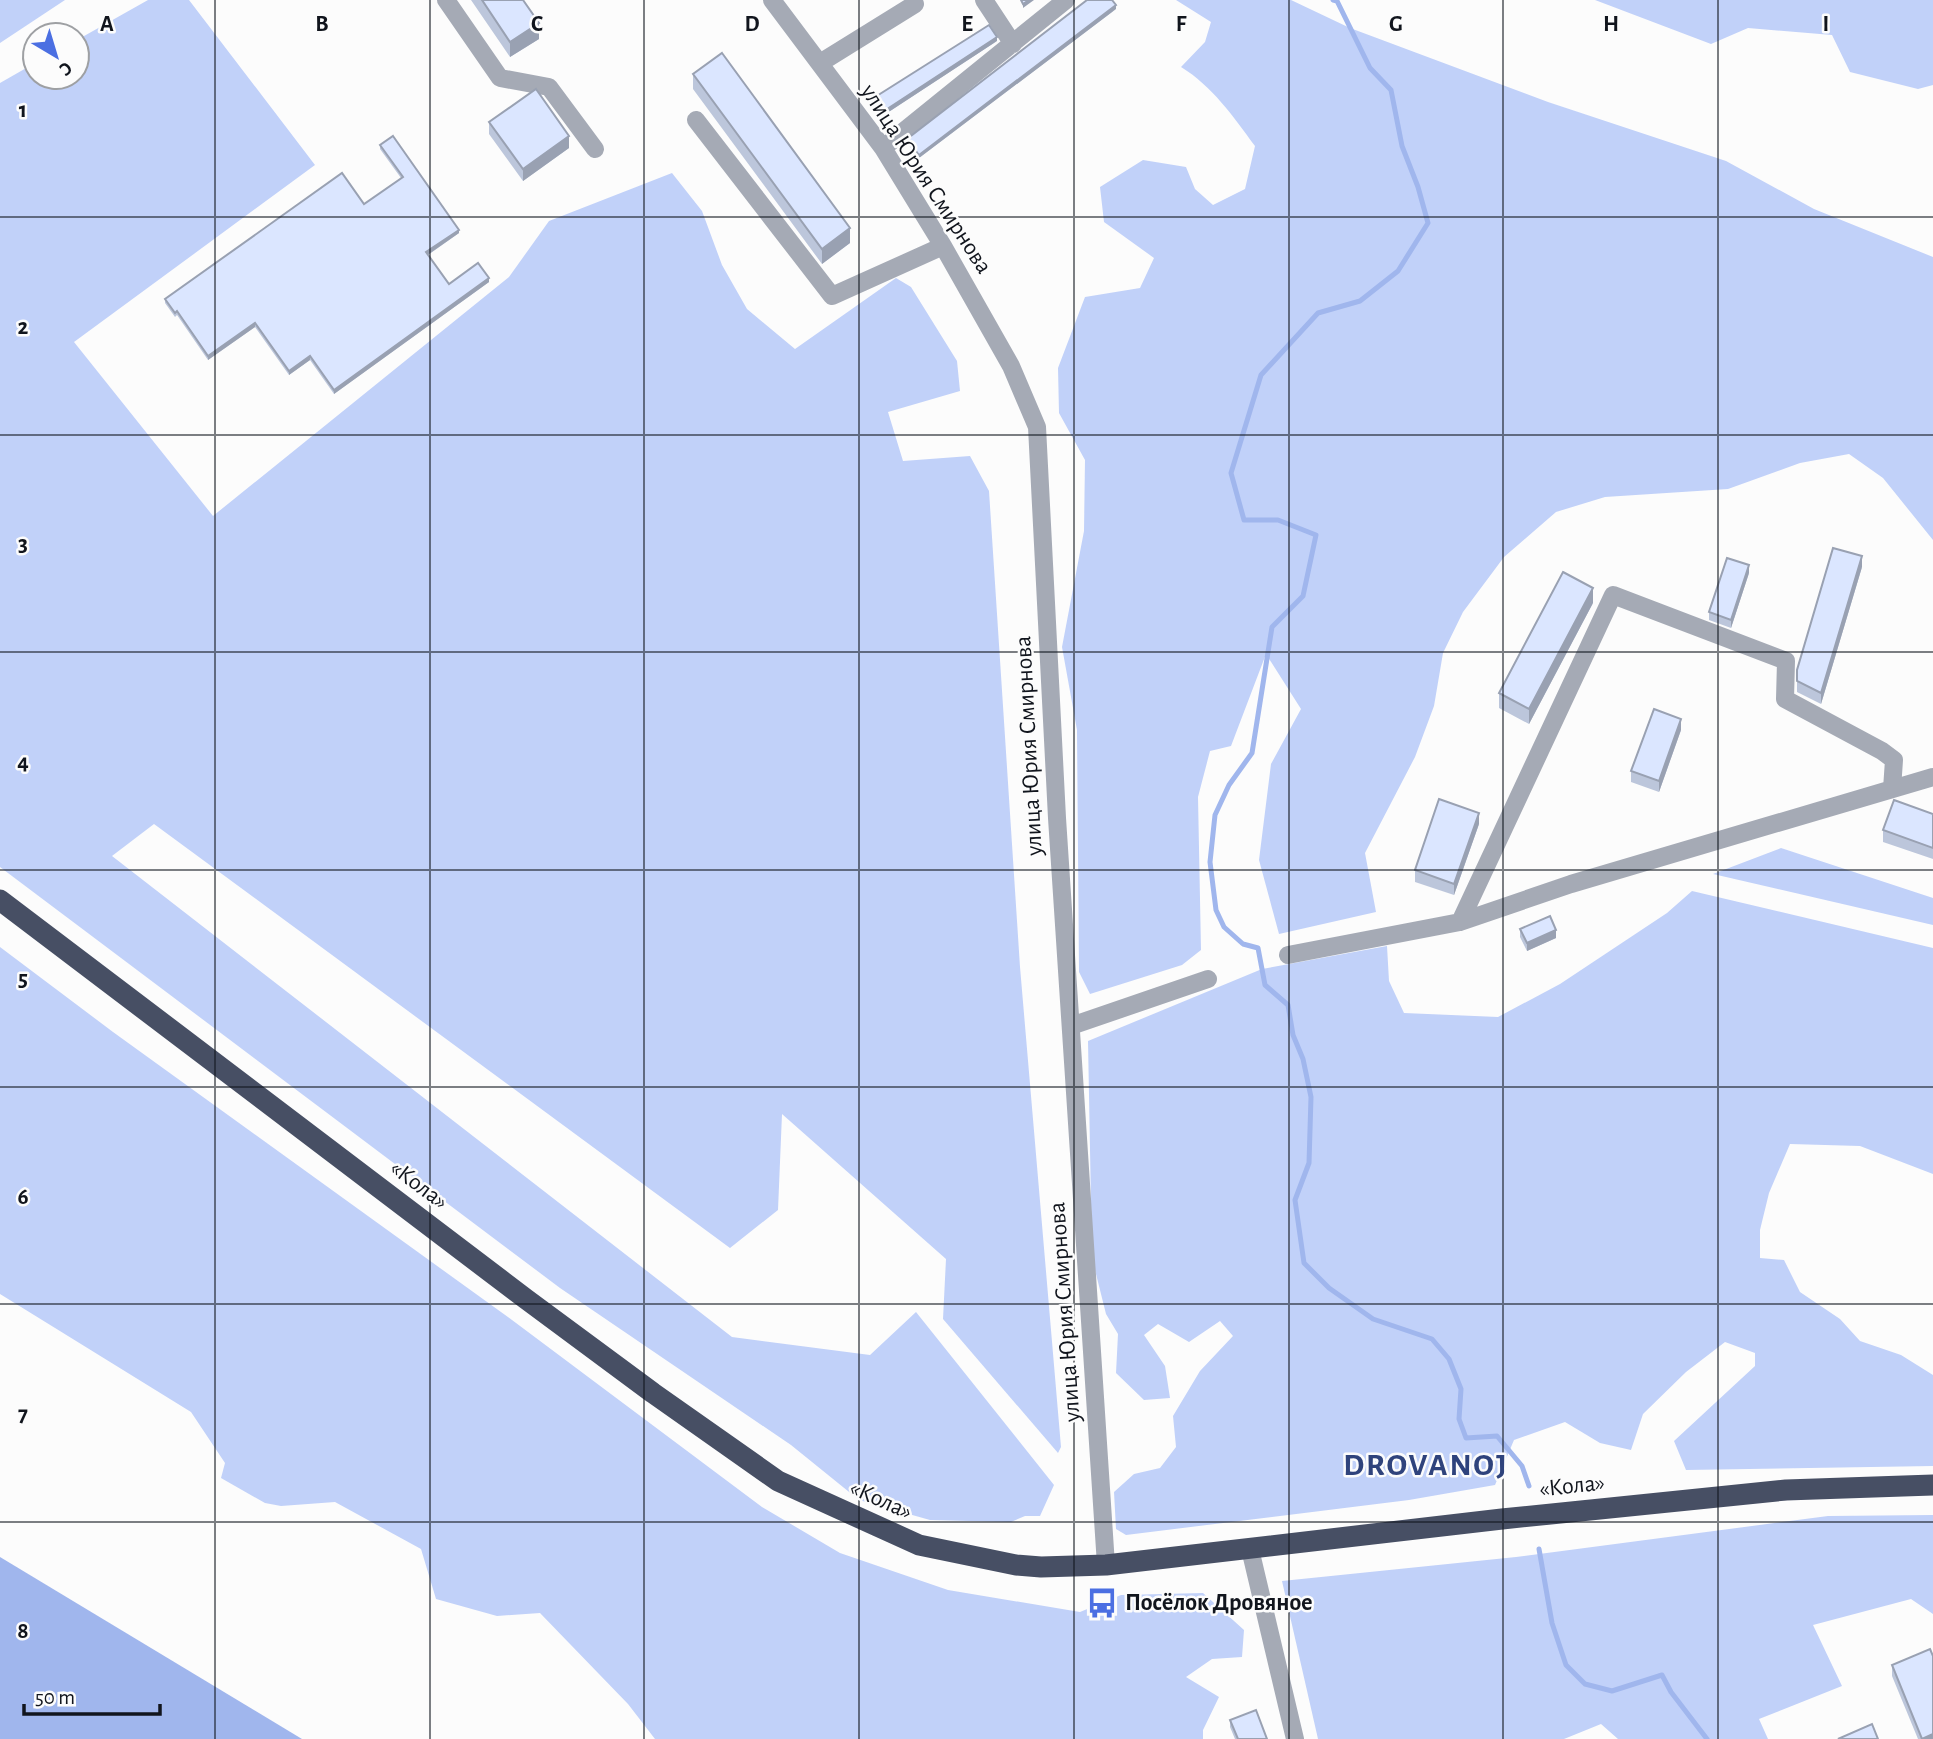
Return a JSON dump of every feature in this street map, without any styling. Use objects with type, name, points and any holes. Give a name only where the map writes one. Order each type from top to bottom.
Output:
[{"type":"highway","name":"«Кола»","points":[[0,900],[547,1314],[778,1481],[919,1545],[1016,1565],[1106,1565],[1502,1519],[1786,1490],[1933,1485]]},
{"type":"street","points":[[446,0],[500,78],[549,88],[595,149]]},
{"type":"street","name":"улица Юрия Смирнова","points":[[772,0],[883,148],[943,246],[1011,366],[1037,427],[1057,818],[1106,1565]]},
{"type":"street","points":[[985,0],[1013,44]]},
{"type":"street","points":[[883,148],[1066,0]]},
{"type":"street","points":[[820,63],[915,4]]},
{"type":"street","points":[[696,120],[832,296],[943,246]]},
{"type":"street","points":[[1460,922],[1613,595],[1786,661],[1785,699],[1894,760],[1892,789]]},
{"type":"street","points":[[1288,955],[1460,922],[1571,884],[1933,776]]},
{"type":"street","points":[[1071,1026],[1208,979]]},
{"type":"street","points":[[1250,1549],[1295,1739]]},
{"type":"shaded area","points":[[0,0],[65,0],[33,21],[21,21],[21,29],[0,43]]},
{"type":"shaded area","points":[[148,0],[189,0],[315,165],[74,342],[213,516],[509,277],[549,221],[672,173],[702,211],[722,265],[747,309],[795,349],[896,278],[911,287],[957,361],[960,391],[888,412],[903,461],[970,456],[989,491],[1020,967],[1061,1447],[1058,1453],[943,1319],[946,1259],[782,1114],[778,1210],[730,1248],[154,824],[112,856],[732,1337],[870,1355],[916,1312],[1054,1485],[1040,1516],[1025,1516],[1011,1522],[930,1520],[859,1500],[791,1445],[560,1288],[0,867],[0,83],[21,71],[21,91],[91,91],[91,32]]},
{"type":"shaded area","points":[[1176,0],[1291,0],[1350,28],[1548,102],[1726,161],[1814,209],[1933,257],[1933,540],[1883,478],[1849,454],[1800,463],[1728,489],[1605,497],[1556,512],[1504,557],[1463,612],[1443,653],[1434,706],[1415,757],[1365,853],[1376,912],[1279,934],[1259,860],[1271,764],[1301,709],[1266,654],[1231,746],[1210,751],[1198,797],[1201,950],[1182,965],[1090,994],[1079,972],[1077,730],[1062,647],[1084,531],[1085,460],[1059,413],[1058,368],[1085,297],[1140,288],[1154,258],[1104,222],[1100,187],[1143,160],[1186,167],[1195,189],[1213,205],[1245,189],[1255,146],[1212,92],[1181,67],[1205,42],[1211,22]]},
{"type":"shaded area","points":[[1595,0],[1933,0],[1933,85],[1918,89],[1850,72],[1832,35],[1748,28],[1711,44]]},
{"type":"shaded area","points":[[1781,848],[1933,898],[1933,925],[1713,874]]},
{"type":"shaded area","points":[[1692,891],[1933,948],[1933,1174],[1860,1146],[1790,1144],[1769,1193],[1760,1230],[1760,1258],[1784,1260],[1800,1292],[1840,1319],[1860,1341],[1901,1355],[1933,1375],[1933,1466],[1686,1470],[1674,1441],[1755,1366],[1755,1353],[1725,1342],[1686,1372],[1643,1414],[1631,1450],[1600,1443],[1565,1422],[1514,1440],[1495,1485],[1409,1500],[1126,1535],[1116,1529],[1114,1492],[1134,1474],[1160,1468],[1176,1447],[1173,1416],[1200,1371],[1233,1336],[1220,1321],[1189,1342],[1158,1324],[1144,1335],[1165,1366],[1170,1398],[1144,1400],[1116,1373],[1118,1334],[1106,1314],[1092,1258],[1088,1041],[1262,969],[1387,946],[1389,981],[1404,1013],[1498,1017],[1560,984],[1667,913]]},
{"type":"shaded area","points":[[0,947],[113,1032],[512,1320],[762,1507],[840,1553],[948,1590],[1080,1612],[1121,1595],[1203,1593],[1244,1630],[1242,1657],[1212,1659],[1186,1677],[1219,1697],[1203,1730],[1203,1739],[655,1739],[628,1704],[540,1613],[497,1616],[436,1599],[421,1549],[335,1502],[281,1506],[265,1503],[221,1478],[225,1463],[191,1412],[0,1294]]},
{"type":"shaded area","points":[[1933,1515],[1933,1614],[1911,1599],[1813,1625],[1842,1686],[1759,1719],[1768,1739],[1618,1739],[1601,1724],[1564,1739],[1318,1739],[1282,1581],[1516,1557],[1828,1516]]},
{"type":"shaded area","points":[[0,1557],[302,1739],[0,1739]]},
{"type":"building","points":[[482,0],[523,0],[539,23],[510,42]]},
{"type":"building","points":[[1087,0],[1112,0],[1116,5],[919,155],[907,139]]},
{"type":"building","points":[[989,25],[997,37],[881,113],[872,99]]},
{"type":"building","points":[[722,53],[850,228],[822,249],[693,74]]},
{"type":"building","points":[[536,89],[569,136],[523,169],[489,122]]},
{"type":"building","points":[[393,136],[459,230],[426,252],[449,284],[478,263],[489,278],[334,390],[310,356],[289,371],[255,323],[208,356],[177,311],[175,313],[165,299],[342,173],[364,204],[403,177],[380,145]]},
{"type":"building","points":[[1833,548],[1862,556],[1821,693],[1797,681],[1797,670]]},
{"type":"building","points":[[1727,558],[1749,565],[1731,620],[1709,612]]},
{"type":"building","points":[[1563,572],[1593,588],[1529,709],[1499,693]]},
{"type":"building","points":[[1654,709],[1681,719],[1659,781],[1631,771]]},
{"type":"building","points":[[1439,799],[1479,813],[1454,884],[1415,870]]},
{"type":"building","points":[[1894,800],[1933,814],[1933,848],[1883,830]]},
{"type":"building","points":[[1550,916],[1556,930],[1527,943],[1520,929]]},
{"type":"building","points":[[1930,1649],[1933,1656],[1933,1734],[1922,1739],[1892,1665]]},
{"type":"building","points":[[1256,1710],[1267,1739],[1238,1739],[1230,1720]]},
{"type":"building","points":[[1872,1724],[1878,1739],[1838,1739]]},
{"type":"waterway","points":[[1333,0],[1337,1],[1370,68],[1391,90],[1402,146],[1428,223],[1398,271],[1360,301],[1318,313],[1261,375],[1231,473],[1244,520],[1278,520],[1316,535],[1303,596],[1272,627],[1252,753],[1229,785],[1215,815],[1210,862],[1216,910],[1224,927],[1243,944],[1258,948],[1265,985],[1288,1005],[1293,1035],[1303,1059],[1311,1097],[1309,1163],[1295,1200],[1304,1263],[1329,1288],[1373,1319],[1432,1339],[1449,1359],[1461,1389],[1459,1419],[1466,1438],[1497,1436],[1522,1466],[1529,1486]]},
{"type":"waterway","points":[[1539,1549],[1552,1623],[1566,1665],[1585,1684],[1612,1691],[1662,1675],[1671,1692],[1707,1739]]},
{"type":"place","name":"Посёлок Дровяное","points":[[1102,1603]]},
{"type":"district","name":"DROVANOJ","points":[[1426,1465]]}]
